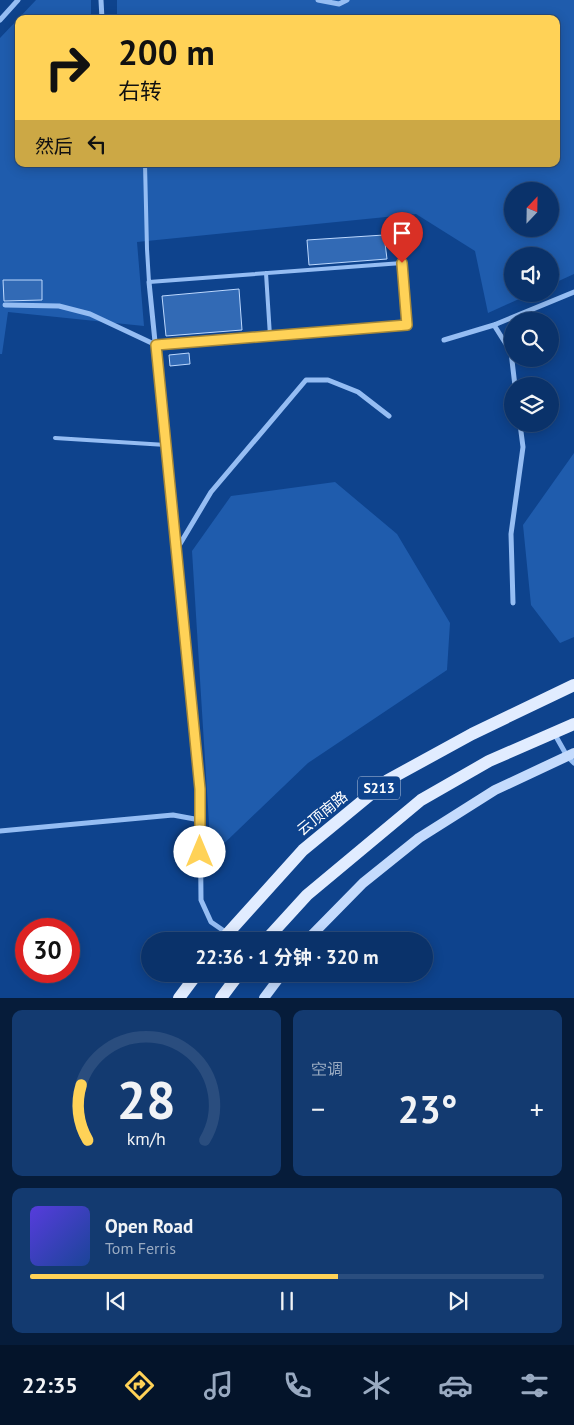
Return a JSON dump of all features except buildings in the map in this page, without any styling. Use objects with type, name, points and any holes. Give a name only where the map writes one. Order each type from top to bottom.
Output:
[{"type":"main road","name":"云顶南路","points":[[229,932],[303,850],[388,780],[472,734],[574,685]]},
{"type":"main road","name":"S213","points":[[273,932],[307,895],[420,800],[489,761],[574,724]]},
{"type":"main road","points":[[179,998],[191,982]]},
{"type":"main road","points":[[221,998],[233,982]]},
{"type":"street","points":[[0,20],[18,0]]},
{"type":"street","points":[[101,0],[102,15]]},
{"type":"street","points":[[318,0],[339,4],[347,0]]},
{"type":"street","points":[[149,282],[200,789],[200,900],[211,922],[220,932]]},
{"type":"street","points":[[444,340],[494,325],[574,292]]},
{"type":"street","points":[[5,305],[60,306],[90,314],[156,345]]},
{"type":"street","points":[[494,325],[511,352],[514,377]]},
{"type":"street","points":[[177,549],[211,492],[306,380],[328,380],[358,392],[389,416]]},
{"type":"street","points":[[513,603],[510,534],[523,447],[521,432]]},
{"type":"street","points":[[315,932],[363,883],[419,838],[495,790],[572,757],[554,733]]},
{"type":"street","points":[[0,831],[173,815],[200,820]]},
{"type":"street","points":[[264,998],[276,982]]},
{"type":"lane","points":[[145,167],[149,282],[402,263],[407,325],[156,345]]},
{"type":"lane","points":[[266,273],[270,336]]},
{"type":"lane","points":[[55,438],[166,445]]},
{"type":"shaded area","points":[[36,0],[91,0],[91,15],[22,15]]},
{"type":"shaded area","points":[[117,0],[574,0],[574,274],[559,281],[559,247],[504,247],[504,302],[512,302],[488,313],[475,251],[416,214],[137,242],[144,326],[8,312],[2,354],[0,354],[0,38],[15,22],[15,167],[560,167],[560,15],[117,15]]},
{"type":"shaded area","points":[[574,453],[574,637],[560,643],[531,605],[523,525]]},
{"type":"shaded area","points":[[335,482],[397,534],[450,623],[447,670],[308,763],[211,856],[192,551],[231,496]]},
{"type":"route","points":[[200,852],[200,789],[156,345],[407,325],[402,263]]}]
